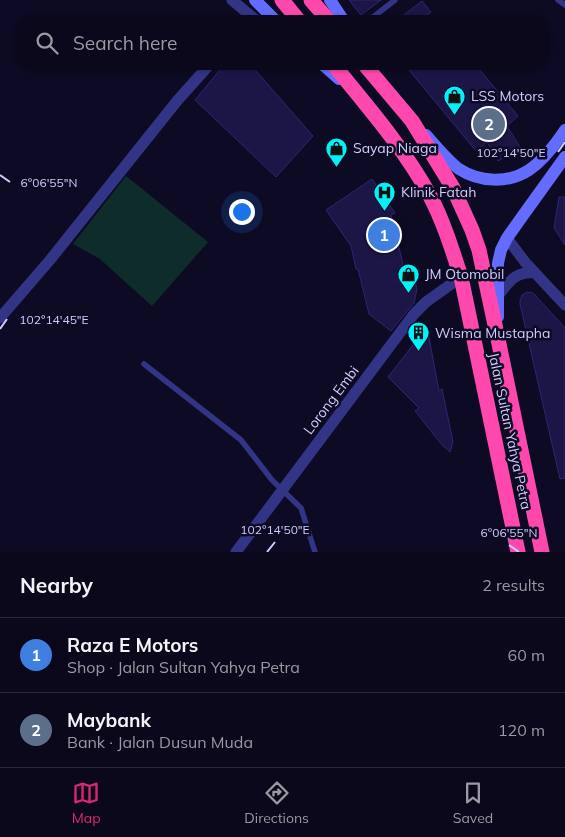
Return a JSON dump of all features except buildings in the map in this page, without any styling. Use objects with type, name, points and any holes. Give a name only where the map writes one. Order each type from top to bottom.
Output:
[{"type":"highway","points":[[282,0],[294,15]]},
{"type":"highway","points":[[311,0],[324,15]]},
{"type":"highway","name":"Jalan Sultan Yahya Petra","points":[[335,70],[386,128],[406,157],[429,194],[447,234],[461,277],[518,552]]},
{"type":"highway","points":[[369,70],[398,104]]},
{"type":"highway","name":"Jalan Sultan Yahya Petra","points":[[398,104],[412,121],[453,188],[479,250],[542,552]]},
{"type":"main road","points":[[255,0],[270,15]]},
{"type":"main road","points":[[330,0],[340,15]]},
{"type":"main road","name":"Jalan Sultan Yahya Petra","points":[[375,70],[398,104]]},
{"type":"main road","points":[[412,121],[459,168],[476,177],[494,181],[510,178],[528,171],[545,157],[565,130]]},
{"type":"main road","points":[[498,339],[498,263],[501,250],[565,157]]},
{"type":"street","points":[[232,0],[247,15]]},
{"type":"street","points":[[0,318],[50,260],[177,101],[205,70]]},
{"type":"street","points":[[508,238],[535,274],[565,305]]},
{"type":"street","points":[[497,297],[507,284],[517,276],[528,273],[535,274]]},
{"type":"street","name":"Lorong Embi","points":[[236,552],[414,314],[426,302],[461,277]]},
{"type":"lane","points":[[376,15],[395,0]]},
{"type":"lane","points":[[558,0],[565,6]]},
{"type":"lane","points":[[144,364],[237,436],[272,480],[302,509],[314,552]]},
{"type":"green space","points":[[126,176],[208,242],[152,306],[100,259],[73,244]]},
{"type":"place","name":"LSS Motors","points":[[455,115]]},
{"type":"place","name":"Maybank","points":[[489,124]]},
{"type":"place","name":"Sayap Niaga","points":[[337,167]]},
{"type":"place","name":"Klinik Fatah","points":[[385,211]]},
{"type":"place","name":"Raza E Motors","points":[[384,235]]},
{"type":"place","name":"JM Otomobil","points":[[409,293]]},
{"type":"place","name":"Wisma Mustapha","points":[[419,352]]}]
